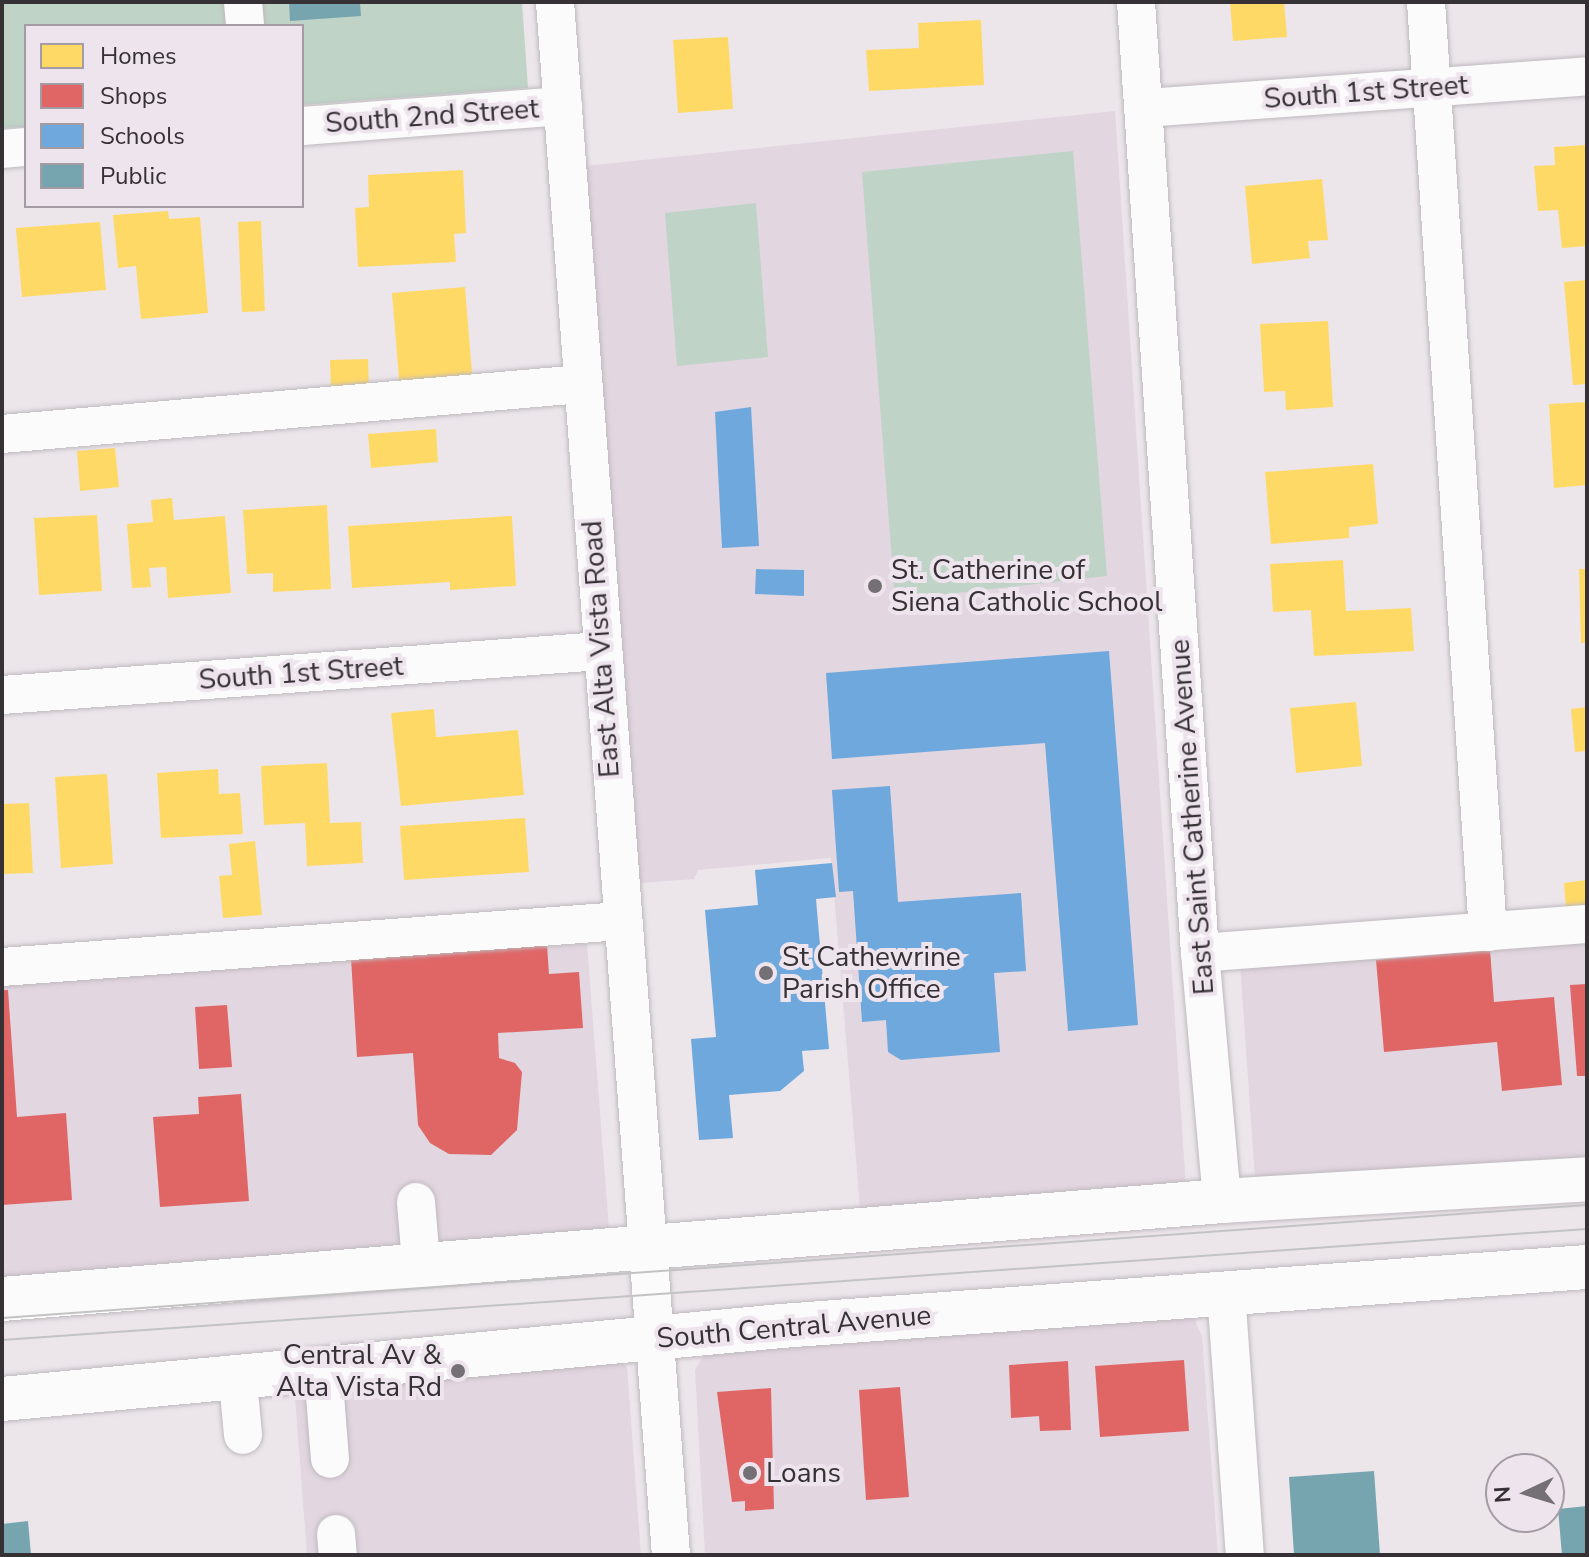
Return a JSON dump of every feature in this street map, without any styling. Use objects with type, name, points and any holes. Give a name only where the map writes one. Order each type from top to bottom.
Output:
[{"type":"main road","points":[[2,1299],[1222,1201],[1587,1179]]},
{"type":"main road","name":"South Central Avenue","points":[[2,1399],[238,1381],[323,1370],[655,1339],[1226,1292],[1587,1267]]},
{"type":"street","points":[[243,2],[245,24]]},
{"type":"street","name":"East Alta Vista Road","points":[[555,2],[621,921],[671,1555]]},
{"type":"street","name":"East Saint Catherine Avenue","points":[[1136,2],[1200,953],[1222,1201]]},
{"type":"street","points":[[1426,2],[1488,932]]},
{"type":"street","name":"South 1st Street","points":[[1145,108],[1587,76]]},
{"type":"street","name":"South 2nd Street","points":[[304,126],[563,106]]},
{"type":"street","points":[[2,149],[24,147]]},
{"type":"street","points":[[2,434],[582,384]]},
{"type":"street","name":"South 1st Street","points":[[2,695],[601,651]]},
{"type":"street","points":[[2,967],[621,921]]},
{"type":"street","points":[[1200,953],[1587,924]]},
{"type":"street","points":[[416,1202],[421,1263]]},
{"type":"street","points":[[1226,1292],[1245,1555]]},
{"type":"street","points":[[323,1370],[330,1459]]},
{"type":"street","points":[[238,1381],[243,1435]]},
{"type":"shaded area","name":"St. Catherine of Siena Catholic School","points":[[1115,111],[1186,1188],[862,1232],[831,858],[698,870],[694,879],[626,884],[575,167]]},
{"type":"shaded area","points":[[1587,941],[1587,1178],[1255,1179],[1240,963]]},
{"type":"shaded area","points":[[587,944],[609,1229],[2,1289],[2,982]]},
{"type":"shaded area","points":[[1192,1314],[1202,1336],[1218,1555],[705,1555],[695,1370],[711,1344]]},
{"type":"shaded area","points":[[619,1358],[627,1368],[641,1555],[307,1555],[293,1371]]},
{"type":"green space","points":[[2,2],[522,2],[528,88],[304,105],[304,24],[24,24],[24,127],[2,128]]},
{"type":"green space","points":[[1073,151],[1107,576],[895,600],[862,172]]},
{"type":"green space","points":[[756,203],[768,357],[677,366],[665,213]]},
{"type":"building: Homes","points":[[1230,2],[1284,2],[1287,37],[1233,41]]},
{"type":"building: Homes","points":[[981,20],[984,85],[869,91],[866,50],[919,48],[918,23]]},
{"type":"building: Homes","points":[[728,37],[733,109],[678,113],[673,40]]},
{"type":"building: Homes","points":[[1587,145],[1587,246],[1562,248],[1558,210],[1538,211],[1534,166],[1555,165],[1554,147]]},
{"type":"building: Homes","points":[[463,170],[466,233],[454,234],[456,262],[358,267],[355,208],[369,207],[368,175]]},
{"type":"building: Homes","points":[[1322,179],[1328,240],[1308,241],[1310,258],[1252,264],[1245,186]]},
{"type":"building: Homes","points":[[168,211],[169,219],[200,217],[208,313],[141,319],[136,266],[118,268],[113,215]]},
{"type":"building: Homes","points":[[261,221],[265,311],[242,312],[238,222]]},
{"type":"building: Homes","points":[[100,222],[106,290],[22,297],[16,228]]},
{"type":"building: Homes","points":[[1587,280],[1587,384],[1573,385],[1564,282]]},
{"type":"building: Homes","points":[[465,287],[473,386],[400,391],[392,293]]},
{"type":"building: Homes","points":[[1328,321],[1333,407],[1286,410],[1285,391],[1264,392],[1260,324]]},
{"type":"building: Homes","points":[[368,359],[369,389],[331,390],[330,360]]},
{"type":"building: Homes","points":[[1587,402],[1587,485],[1554,488],[1549,404]]},
{"type":"building: Homes","points":[[436,429],[438,462],[371,468],[368,434]]},
{"type":"building: Homes","points":[[115,448],[119,487],[80,491],[77,451]]},
{"type":"building: Homes","points":[[1373,464],[1378,524],[1349,527],[1349,538],[1271,544],[1265,472]]},
{"type":"building: Homes","points":[[172,498],[174,520],[225,516],[231,593],[168,598],[166,567],[149,568],[151,587],[132,588],[127,524],[153,522],[151,500]]},
{"type":"building: Homes","points":[[327,505],[331,589],[273,592],[273,573],[247,574],[243,510]]},
{"type":"building: Homes","points":[[97,515],[102,591],[39,595],[34,518]]},
{"type":"building: Homes","points":[[512,516],[516,586],[450,590],[450,582],[352,588],[348,526]]},
{"type":"building: Homes","points":[[1343,560],[1346,611],[1411,608],[1414,651],[1314,656],[1311,610],[1273,612],[1270,564]]},
{"type":"building: Homes","points":[[1579,569],[1587,569],[1587,643],[1581,643]]},
{"type":"building: Homes","points":[[1356,702],[1362,766],[1296,773],[1290,708]]},
{"type":"building: Homes","points":[[1587,707],[1587,751],[1575,752],[1571,709]]},
{"type":"building: Homes","points":[[434,709],[436,737],[518,730],[524,795],[401,806],[391,713]]},
{"type":"building: Homes","points":[[327,763],[330,823],[361,822],[363,863],[307,866],[305,823],[264,825],[261,766]]},
{"type":"building: Homes","points":[[218,769],[219,794],[240,793],[243,834],[161,838],[157,773]]},
{"type":"building: Homes","points":[[107,774],[113,864],[61,868],[55,777]]},
{"type":"building: Homes","points":[[29,803],[33,873],[2,874],[2,804]]},
{"type":"building: Homes","points":[[525,818],[529,872],[404,880],[400,826]]},
{"type":"building: Homes","points":[[255,841],[262,915],[223,918],[219,876],[232,875],[229,844]]},
{"type":"building: Homes","points":[[1587,880],[1587,906],[1566,909],[1564,883]]},
{"type":"building: Shops","points":[[547,945],[549,974],[579,972],[583,1028],[498,1033],[499,1058],[515,1063],[522,1072],[517,1130],[491,1155],[449,1154],[430,1143],[418,1125],[413,1053],[357,1057],[351,958]]},
{"type":"building: Shops","points":[[1490,950],[1494,1002],[1554,997],[1562,1085],[1502,1091],[1497,1042],[1384,1052],[1376,960]]},
{"type":"building: Shops","points":[[1587,984],[1587,1076],[1577,1076],[1570,985]]},
{"type":"building: Shops","points":[[2,990],[8,990],[17,1117],[66,1113],[72,1200],[2,1205]]},
{"type":"building: Shops","points":[[227,1005],[232,1067],[199,1069],[195,1007]]},
{"type":"building: Shops","points":[[241,1094],[249,1201],[160,1207],[153,1117],[199,1114],[198,1097]]},
{"type":"building: Shops","points":[[1184,1360],[1189,1431],[1100,1437],[1095,1366]]},
{"type":"building: Shops","points":[[1068,1361],[1071,1430],[1040,1431],[1039,1416],[1011,1418],[1009,1365]]},
{"type":"building: Shops","points":[[900,1387],[909,1497],[866,1500],[859,1390]]},
{"type":"building: Shops","name":"Loans","points":[[771,1388],[774,1509],[745,1511],[745,1501],[732,1502],[717,1392]]},
{"type":"building: Schools","points":[[751,407],[759,546],[722,548],[715,412]]},
{"type":"building: Schools","points":[[756,569],[804,570],[804,596],[755,594]]},
{"type":"building: Schools","points":[[1109,651],[1138,1025],[1068,1031],[1045,743],[832,759],[826,673]]},
{"type":"building: Schools","points":[[890,786],[898,902],[1021,893],[1026,971],[994,973],[1000,1052],[901,1060],[888,1052],[886,1020],[862,1022],[853,891],[839,892],[832,790]]},
{"type":"building: Schools","name":"St Cathewrine Parish Office","points":[[832,863],[836,897],[816,899],[829,1049],[802,1051],[804,1071],[780,1091],[729,1095],[733,1138],[699,1140],[691,1039],[716,1037],[705,910],[758,905],[755,870]]},
{"type":"building: Public","points":[[289,2],[360,2],[361,16],[290,21]]},
{"type":"building: Public","points":[[1374,1471],[1380,1555],[1294,1555],[1289,1477]]},
{"type":"building: Public","points":[[1587,1506],[1587,1555],[1562,1555],[1560,1533],[1565,1533],[1565,1508]]},
{"type":"building: Public","points":[[28,1521],[31,1555],[2,1555],[2,1524]]},
{"type":"tram line","points":[[2,1318],[1587,1205]]},
{"type":"tram line","points":[[2,1340],[1587,1229]]},
{"type":"place","name":"St. Catherine of Siena Catholic School","points":[[875,586]]},
{"type":"place","name":"St Cathewrine Parish Office","points":[[766,973]]},
{"type":"place","name":"Central Av & Alta Vista Rd","points":[[458,1371]]},
{"type":"place","name":"Loans","points":[[750,1473]]}]
